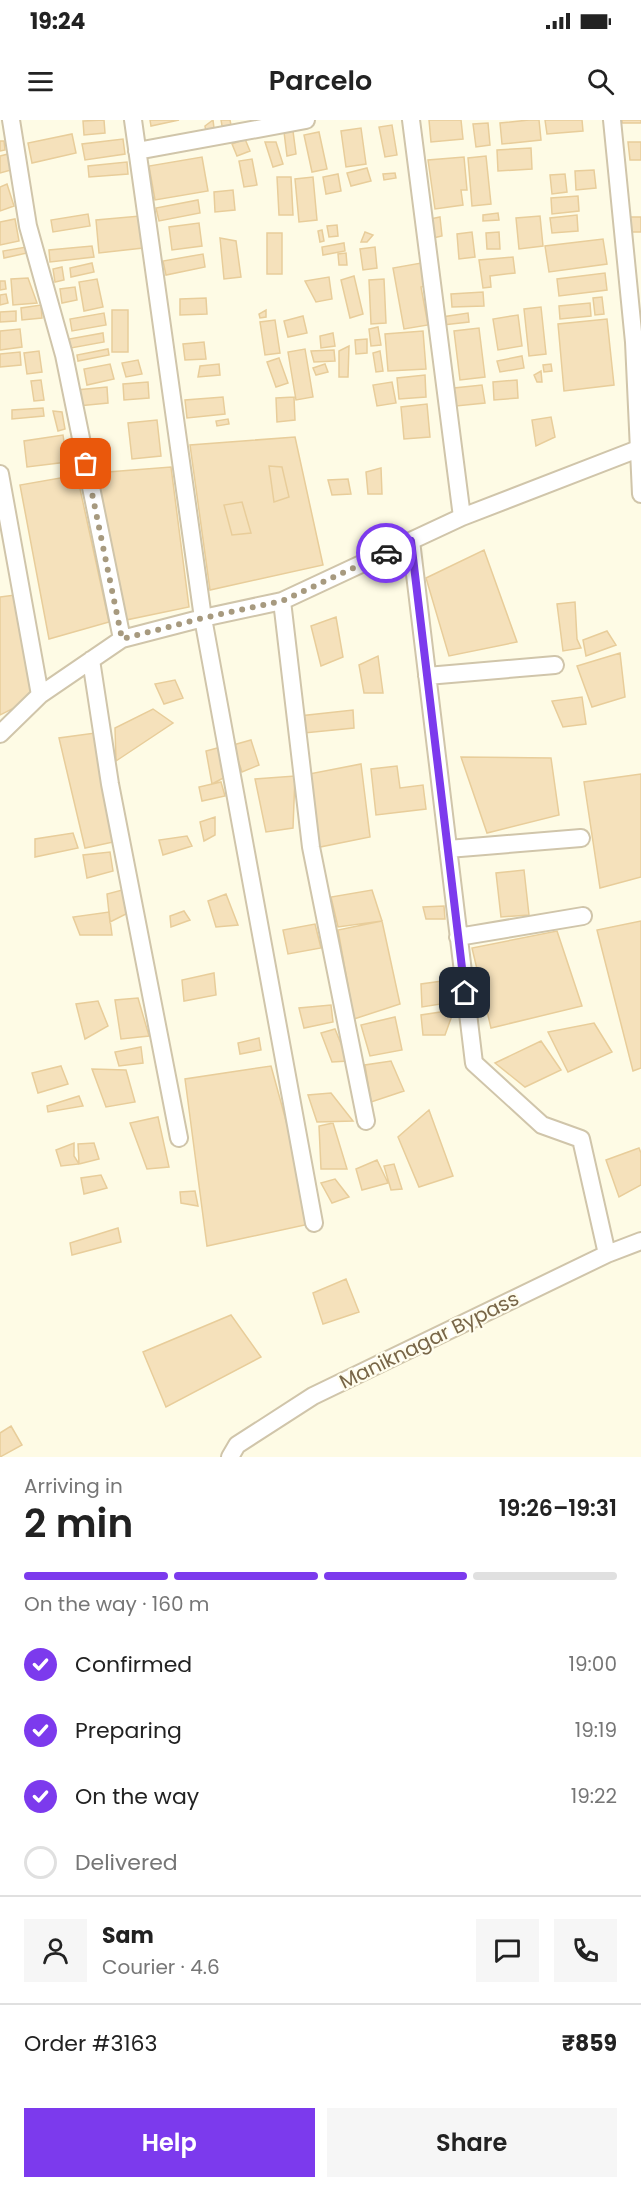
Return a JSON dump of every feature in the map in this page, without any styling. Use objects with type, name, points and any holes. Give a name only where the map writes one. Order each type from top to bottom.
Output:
[{"type":"street","points":[[11,120],[28,226],[64,355],[122,639]]},
{"type":"street","points":[[133,120],[203,618],[314,1223]]},
{"type":"street","points":[[137,151],[306,120]]},
{"type":"street","points":[[411,120],[462,517]]},
{"type":"street","points":[[612,120],[634,342],[641,494]]},
{"type":"street","points":[[0,734],[40,695],[122,639],[282,601],[462,517],[638,449]]},
{"type":"street","points":[[0,474],[40,695]]},
{"type":"street","points":[[411,541],[474,1063],[542,1125],[581,1139],[607,1254]]},
{"type":"street","points":[[282,601],[311,847],[366,1121]]},
{"type":"street","points":[[91,660],[110,784],[179,1138]]},
{"type":"street","points":[[427,676],[555,665]]},
{"type":"street","points":[[448,849],[581,838]]},
{"type":"street","points":[[458,937],[583,916]]},
{"type":"street","name":"Maniknagar Bypass","points":[[230,1457],[237,1446],[313,1396],[607,1254],[641,1241]]},
{"type":"building","points":[[104,120],[105,133],[84,135],[83,121]]},
{"type":"building","points":[[150,120],[179,120],[151,126]]},
{"type":"building","points":[[213,120],[214,128],[206,132],[205,126]]},
{"type":"building","points":[[221,120],[230,120],[232,130],[223,131]]},
{"type":"building","points":[[429,120],[461,120],[463,139],[431,142]]},
{"type":"building","points":[[539,120],[541,140],[502,144],[500,123]]},
{"type":"building","points":[[545,120],[582,120],[583,131],[547,134]]},
{"type":"building","points":[[622,120],[641,120],[641,123],[622,123]]},
{"type":"building","points":[[488,123],[490,145],[476,147],[473,124]]},
{"type":"building","points":[[392,125],[397,155],[385,157],[379,127]]},
{"type":"building","points":[[361,128],[366,164],[346,167],[341,131]]},
{"type":"building","points":[[293,131],[296,154],[287,156],[284,132]]},
{"type":"building","points":[[319,132],[327,169],[312,172],[304,135]]},
{"type":"building","points":[[72,134],[76,153],[32,163],[28,143]]},
{"type":"building","points":[[123,139],[125,154],[85,160],[82,144]]},
{"type":"building","points":[[245,139],[250,151],[237,156],[232,144]]},
{"type":"building","points":[[0,141],[4,141],[5,150],[0,151]]},
{"type":"building","points":[[265,142],[276,142],[283,164],[273,167]]},
{"type":"building","points":[[628,142],[641,142],[641,160],[630,160]]},
{"type":"building","points":[[531,148],[532,169],[498,171],[497,150]]},
{"type":"building","points":[[8,154],[11,170],[0,173],[0,156]]},
{"type":"building","points":[[486,156],[491,204],[472,206],[468,158]]},
{"type":"building","points":[[202,157],[208,191],[155,200],[149,166]]},
{"type":"building","points":[[464,157],[467,190],[461,190],[463,205],[435,209],[428,160]]},
{"type":"building","points":[[252,159],[257,185],[244,187],[239,161]]},
{"type":"building","points":[[127,162],[128,174],[89,177],[88,166]]},
{"type":"building","points":[[367,168],[371,181],[351,186],[347,173]]},
{"type":"building","points":[[594,170],[596,188],[576,190],[575,171]]},
{"type":"building","points":[[395,173],[396,178],[384,180],[383,174]]},
{"type":"building","points":[[338,174],[341,191],[326,194],[323,177]]},
{"type":"building","points":[[565,174],[567,192],[552,194],[550,175]]},
{"type":"building","points":[[277,177],[291,177],[293,215],[279,215]]},
{"type":"building","points":[[313,177],[317,220],[299,222],[295,179]]},
{"type":"building","points":[[7,184],[14,206],[0,211],[0,187]]},
{"type":"building","points":[[233,190],[235,210],[215,212],[214,192]]},
{"type":"building","points":[[578,196],[579,211],[552,214],[551,198]]},
{"type":"building","points":[[198,200],[200,213],[159,221],[156,208]]},
{"type":"building","points":[[498,213],[499,220],[483,221],[483,215]]},
{"type":"building","points":[[88,214],[90,226],[53,232],[51,220]]},
{"type":"building","points":[[577,215],[578,231],[552,233],[550,218]]},
{"type":"building","points":[[140,216],[143,248],[99,253],[96,220]]},
{"type":"building","points":[[540,216],[543,246],[519,249],[516,218]]},
{"type":"building","points":[[440,217],[442,236],[433,238],[430,219]]},
{"type":"building","points":[[627,217],[641,217],[641,232],[627,232]]},
{"type":"building","points":[[15,219],[19,241],[0,245],[0,222]]},
{"type":"building","points":[[199,223],[202,246],[172,250],[169,227]]},
{"type":"building","points":[[337,225],[338,236],[329,237],[327,226]]},
{"type":"building","points":[[322,230],[324,241],[320,242],[318,231]]},
{"type":"building","points":[[365,232],[373,235],[367,242],[361,242]]},
{"type":"building","points":[[472,232],[475,257],[459,259],[457,234]]},
{"type":"building","points":[[499,232],[500,249],[487,249],[486,233]]},
{"type":"building","points":[[267,233],[282,233],[282,274],[267,274]]},
{"type":"building","points":[[220,238],[236,241],[241,277],[224,279]]},
{"type":"building","points":[[603,239],[607,264],[549,272],[545,246]]},
{"type":"building","points":[[344,243],[345,251],[323,255],[322,247]]},
{"type":"building","points":[[92,246],[94,257],[50,262],[49,250]]},
{"type":"building","points":[[26,247],[27,253],[4,258],[3,251]]},
{"type":"building","points":[[375,247],[377,268],[363,270],[360,249]]},
{"type":"building","points":[[346,253],[347,265],[339,265],[338,254]]},
{"type":"building","points":[[203,254],[205,267],[166,275],[163,261]]},
{"type":"building","points":[[513,257],[515,273],[490,276],[491,287],[483,288],[479,260]]},
{"type":"building","points":[[92,263],[94,272],[71,277],[70,268]]},
{"type":"building","points":[[421,263],[425,286],[421,287],[428,325],[404,329],[393,268]]},
{"type":"building","points":[[62,267],[64,280],[55,282],[53,269]]},
{"type":"building","points":[[605,273],[607,290],[559,296],[557,279]]},
{"type":"building","points":[[354,276],[363,314],[350,318],[341,280]]},
{"type":"building","points":[[329,277],[332,299],[316,302],[305,281]]},
{"type":"building","points":[[28,278],[37,303],[13,305],[11,279]]},
{"type":"building","points":[[97,279],[103,307],[84,311],[79,282]]},
{"type":"building","points":[[384,279],[386,323],[371,324],[369,280]]},
{"type":"building","points":[[0,281],[5,281],[6,289],[0,290]]},
{"type":"building","points":[[75,287],[77,300],[62,303],[60,289]]},
{"type":"building","points":[[483,292],[484,306],[452,307],[451,294]]},
{"type":"building","points":[[6,294],[8,303],[0,305],[0,295]]},
{"type":"building","points":[[602,297],[604,314],[595,315],[593,298]]},
{"type":"building","points":[[206,298],[207,314],[180,315],[180,299]]},
{"type":"building","points":[[590,303],[591,316],[560,319],[559,306]]},
{"type":"building","points":[[41,305],[42,318],[22,320],[21,308]]},
{"type":"building","points":[[541,307],[546,354],[529,356],[524,309]]},
{"type":"building","points":[[112,310],[128,310],[128,352],[112,352]]},
{"type":"building","points":[[266,310],[266,317],[260,318],[259,314]]},
{"type":"building","points":[[16,311],[16,321],[0,322],[0,312]]},
{"type":"building","points":[[104,313],[106,325],[72,331],[70,319]]},
{"type":"building","points":[[468,313],[469,322],[443,325],[442,317]]},
{"type":"building","points":[[518,315],[522,346],[498,350],[493,319]]},
{"type":"building","points":[[303,316],[307,333],[288,337],[284,321]]},
{"type":"building","points":[[607,319],[614,385],[564,391],[558,324]]},
{"type":"building","points":[[275,320],[280,353],[265,355],[260,322]]},
{"type":"building","points":[[378,327],[381,345],[371,346],[369,329]]},
{"type":"building","points":[[479,328],[485,377],[460,380],[454,331]]},
{"type":"building","points":[[20,329],[22,347],[0,350],[0,331]]},
{"type":"building","points":[[423,331],[426,369],[388,371],[385,334]]},
{"type":"building","points":[[103,333],[104,342],[71,348],[69,339]]},
{"type":"building","points":[[333,333],[335,346],[321,348],[320,336]]},
{"type":"building","points":[[367,339],[367,353],[356,354],[355,340]]},
{"type":"building","points":[[204,342],[206,359],[185,360],[183,344]]},
{"type":"building","points":[[349,346],[348,377],[339,377],[339,351]]},
{"type":"building","points":[[108,349],[109,355],[78,361],[77,355]]},
{"type":"building","points":[[305,349],[313,397],[296,400],[288,352]]},
{"type":"building","points":[[334,350],[335,361],[314,362],[311,351]]},
{"type":"building","points":[[39,351],[42,372],[27,374],[24,353]]},
{"type":"building","points":[[380,351],[383,371],[376,372],[373,353]]},
{"type":"building","points":[[20,352],[21,365],[0,367],[0,354]]},
{"type":"building","points":[[522,356],[524,368],[500,372],[497,361]]},
{"type":"building","points":[[279,358],[288,383],[276,387],[267,362]]},
{"type":"building","points":[[138,360],[142,374],[126,377],[122,363]]},
{"type":"building","points":[[110,364],[114,379],[87,385],[84,369]]},
{"type":"building","points":[[219,364],[220,375],[198,377],[200,366]]},
{"type":"building","points":[[325,364],[328,372],[316,375],[313,368]]},
{"type":"building","points":[[551,364],[552,371],[544,372],[543,365]]},
{"type":"building","points":[[541,371],[542,382],[537,382],[534,375]]},
{"type":"building","points":[[425,375],[426,397],[399,399],[397,378]]},
{"type":"building","points":[[41,380],[44,400],[34,401],[31,381]]},
{"type":"building","points":[[517,380],[518,398],[494,400],[493,382]]},
{"type":"building","points":[[148,382],[149,398],[124,400],[123,384]]},
{"type":"building","points":[[392,382],[396,403],[377,406],[373,385]]},
{"type":"building","points":[[482,385],[485,403],[456,406],[454,388]]},
{"type":"building","points":[[107,387],[108,403],[78,406],[76,390]]},
{"type":"building","points":[[223,397],[225,414],[187,418],[185,400]]},
{"type":"building","points":[[294,397],[295,420],[277,422],[276,398]]},
{"type":"building","points":[[427,404],[430,437],[404,439],[401,407]]},
{"type":"building","points":[[43,408],[44,416],[12,419],[12,410]]},
{"type":"building","points":[[53,411],[62,412],[65,429],[58,431]]},
{"type":"building","points":[[551,417],[555,437],[536,446],[532,420]]},
{"type":"building","points":[[228,419],[229,424],[217,426],[216,421]]},
{"type":"building","points":[[157,420],[161,456],[132,459],[128,423]]},
{"type":"building","points":[[63,435],[67,462],[27,467],[24,441]]},
{"type":"building","points":[[295,437],[323,565],[210,590],[190,445]]},
{"type":"building","points":[[269,466],[282,467],[289,497],[274,502]]},
{"type":"building","points":[[171,467],[189,607],[126,620],[95,473]]},
{"type":"building","points":[[381,468],[382,494],[368,494],[366,472]]},
{"type":"building","points":[[77,475],[109,622],[49,639],[20,485]]},
{"type":"building","points":[[348,479],[351,494],[332,495],[328,480]]},
{"type":"building","points":[[242,502],[251,533],[232,535],[224,505]]},
{"type":"building","points":[[484,550],[517,642],[449,656],[426,578]]},
{"type":"building","points":[[15,595],[40,695],[0,715],[0,597]]},
{"type":"building","points":[[575,602],[577,639],[581,648],[563,651],[557,604]]},
{"type":"building","points":[[336,617],[343,657],[321,666],[311,626]]},
{"type":"building","points":[[607,631],[616,645],[586,656],[583,640]]},
{"type":"building","points":[[620,653],[625,697],[592,707],[577,666]]},
{"type":"building","points":[[378,656],[383,693],[364,693],[359,665]]},
{"type":"building","points":[[175,680],[183,698],[164,704],[155,684]]},
{"type":"building","points":[[582,697],[586,724],[563,727],[552,701]]},
{"type":"building","points":[[153,709],[173,723],[116,761],[115,728]]},
{"type":"building","points":[[353,710],[354,728],[304,733],[299,716]]},
{"type":"building","points":[[95,733],[118,841],[85,848],[59,738]]},
{"type":"building","points":[[251,740],[259,765],[242,772],[233,745]]},
{"type":"building","points":[[221,747],[227,776],[212,784],[206,751]]},
{"type":"building","points":[[461,757],[551,758],[559,815],[487,833]]},
{"type":"building","points":[[361,764],[370,837],[320,847],[309,774]]},
{"type":"building","points":[[397,766],[400,788],[423,785],[426,809],[376,815],[371,769]]},
{"type":"building","points":[[641,774],[641,877],[600,888],[584,782]]},
{"type":"building","points":[[295,776],[293,828],[266,832],[255,779]]},
{"type":"building","points":[[221,782],[225,796],[202,801],[199,787]]},
{"type":"building","points":[[215,817],[215,835],[204,841],[200,822]]},
{"type":"building","points":[[73,833],[78,848],[35,857],[35,839]]},
{"type":"building","points":[[187,836],[192,846],[163,855],[159,840]]},
{"type":"building","points":[[110,852],[113,871],[87,878],[83,855]]},
{"type":"building","points":[[524,870],[529,915],[501,917],[496,873]]},
{"type":"building","points":[[122,890],[134,910],[110,922],[107,894]]},
{"type":"building","points":[[372,890],[382,921],[338,927],[331,897]]},
{"type":"building","points":[[226,894],[238,925],[216,927],[208,901]]},
{"type":"building","points":[[444,906],[445,919],[426,919],[423,907]]},
{"type":"building","points":[[184,911],[190,920],[171,927],[170,916]]},
{"type":"building","points":[[109,912],[112,935],[80,935],[73,917]]},
{"type":"building","points":[[382,921],[400,1004],[354,1019],[338,930]]},
{"type":"building","points":[[641,921],[641,1068],[633,1071],[597,930]]},
{"type":"building","points":[[315,924],[321,948],[288,954],[283,930]]},
{"type":"building","points":[[557,931],[582,1006],[491,1028],[472,948]]},
{"type":"building","points":[[214,973],[216,995],[184,1001],[182,980]]},
{"type":"building","points":[[449,980],[454,1002],[422,1007],[421,984]]},
{"type":"building","points":[[138,998],[149,1036],[121,1039],[115,1000]]},
{"type":"building","points":[[98,1001],[108,1026],[85,1039],[76,1004]]},
{"type":"building","points":[[331,1005],[333,1022],[304,1028],[299,1008]]},
{"type":"building","points":[[454,1010],[445,1035],[423,1035],[421,1015]]},
{"type":"building","points":[[395,1017],[402,1050],[370,1056],[361,1025]]},
{"type":"building","points":[[594,1023],[612,1052],[568,1072],[548,1032]]},
{"type":"building","points":[[335,1029],[348,1061],[332,1062],[321,1033]]},
{"type":"building","points":[[259,1038],[261,1050],[240,1054],[238,1043]]},
{"type":"building","points":[[541,1041],[561,1070],[525,1087],[495,1063]]},
{"type":"building","points":[[141,1047],[143,1063],[119,1066],[115,1052]]},
{"type":"building","points":[[391,1061],[404,1091],[371,1102],[365,1065]]},
{"type":"building","points":[[61,1066],[68,1084],[38,1093],[32,1073]]},
{"type":"building","points":[[271,1066],[314,1223],[207,1246],[185,1079]]},
{"type":"building","points":[[92,1069],[126,1070],[135,1102],[106,1107]]},
{"type":"building","points":[[331,1093],[353,1121],[317,1122],[308,1095]]},
{"type":"building","points":[[79,1096],[83,1106],[48,1112],[47,1106]]},
{"type":"building","points":[[429,1110],[453,1176],[419,1187],[398,1137]]},
{"type":"building","points":[[158,1117],[169,1167],[147,1169],[130,1123]]},
{"type":"building","points":[[333,1123],[347,1169],[321,1169],[319,1126]]},
{"type":"building","points":[[74,1143],[74,1156],[79,1164],[61,1166],[56,1150]]},
{"type":"building","points":[[94,1143],[99,1159],[79,1164],[78,1144]]},
{"type":"building","points":[[639,1148],[641,1185],[619,1197],[606,1160]]},
{"type":"building","points":[[377,1160],[388,1183],[362,1190],[356,1169]]},
{"type":"building","points":[[394,1164],[402,1189],[391,1190],[384,1166]]},
{"type":"building","points":[[101,1175],[107,1188],[84,1194],[81,1178]]},
{"type":"building","points":[[335,1179],[349,1197],[332,1203],[321,1183]]},
{"type":"building","points":[[195,1191],[198,1206],[181,1203],[180,1192]]},
{"type":"building","points":[[118,1228],[121,1242],[72,1255],[70,1243]]},
{"type":"building","points":[[346,1279],[359,1312],[323,1324],[313,1293]]},
{"type":"building","points":[[231,1315],[261,1357],[166,1407],[143,1352]]},
{"type":"building","points":[[11,1426],[22,1445],[0,1457],[0,1433]]},
{"type":"way so far","points":[[86,464],[122,639],[282,601],[386,553]]},
{"type":"route","points":[[386,553],[411,541],[465,993]]}]
